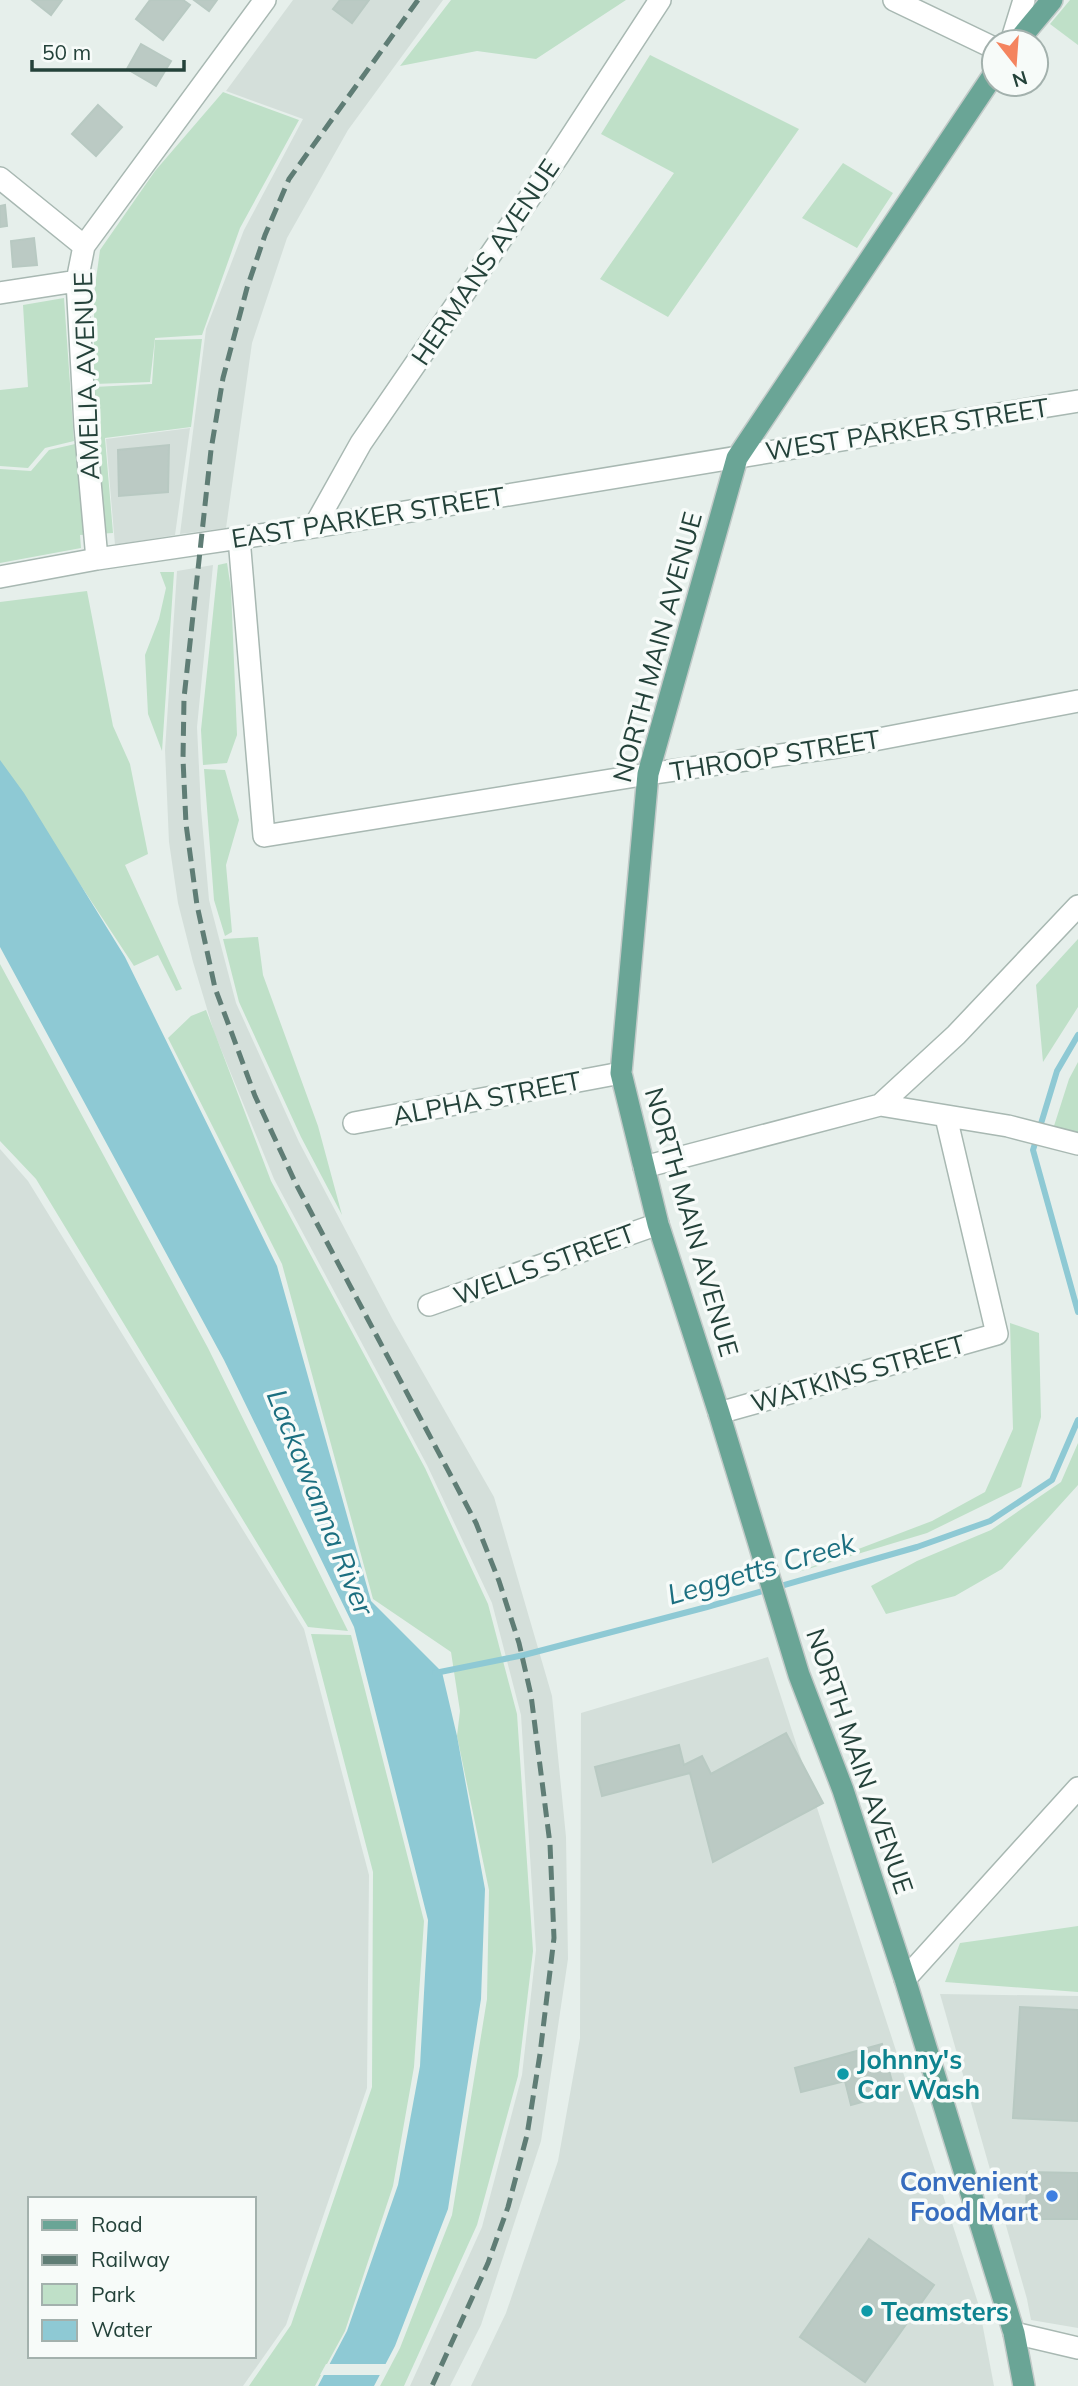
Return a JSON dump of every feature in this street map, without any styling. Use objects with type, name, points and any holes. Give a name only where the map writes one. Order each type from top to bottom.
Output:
[{"type":"main road","points":[[1029,28],[1052,0]]},
{"type":"main road","name":"NORTH MAIN AVENUE","points":[[980,95],[737,458],[648,774],[621,1073],[659,1224],[799,1675],[843,1790],[905,1979],[1014,2333],[1024,2386]]},
{"type":"street","name":"AMELIA AVENUE","points":[[97,559],[85,426],[77,281],[84,246],[265,0]]},
{"type":"street","name":"HERMANS AVENUE","points":[[314,527],[361,443],[559,155],[660,0]]},
{"type":"street","points":[[894,0],[980,41]]},
{"type":"street","points":[[1015,28],[1024,0]]},
{"type":"street","points":[[0,178],[84,246]]},
{"type":"street","points":[[0,293],[77,281]]},
{"type":"street","name":"WEST PARKER STREET","points":[[737,458],[1078,401]]},
{"type":"street","name":"EAST PARKER STREET","points":[[0,577],[97,559],[314,527],[737,458]]},
{"type":"street","name":"THROOP STREET","points":[[239,538],[264,836],[648,774],[837,747],[1078,701]]},
{"type":"street","points":[[880,1105],[956,1035],[1078,906]]},
{"type":"street","name":"ALPHA STREET","points":[[354,1123],[621,1073]]},
{"type":"street","points":[[644,1167],[880,1105],[1008,1126],[1072,1142]]},
{"type":"street","name":"WATKINS STREET","points":[[719,1413],[997,1334],[946,1117]]},
{"type":"street","name":"WELLS STREET","points":[[429,1305],[659,1224]]},
{"type":"street","points":[[905,1979],[1078,1788]]},
{"type":"street","points":[[1014,2333],[1078,2348]]},
{"type":"shaded area","points":[[293,0],[443,0],[348,130],[287,238],[252,343],[226,528],[180,534],[206,329],[244,230],[303,119],[226,91]]},
{"type":"shaded area","points":[[190,428],[175,535],[115,545],[106,439]]},
{"type":"shaded area","points":[[213,565],[197,727],[201,809],[209,900],[236,1003],[299,1142],[393,1320],[494,1497],[552,1696],[566,1837],[568,1959],[541,2141],[481,2325],[450,2386],[410,2386],[482,2227],[522,2075],[536,1950],[521,1715],[492,1603],[427,1465],[274,1179],[214,1032],[193,962],[178,903],[169,842],[165,750],[177,571]]},
{"type":"shaded area","points":[[0,1149],[28,1181],[304,1629],[369,1875],[367,2088],[286,2325],[243,2386],[0,2386]]},
{"type":"shaded area","points":[[768,1657],[979,2306],[994,2386],[471,2386],[506,2313],[558,2161],[580,2038],[581,1713]]},
{"type":"shaded area","points":[[940,1994],[1078,1996],[1078,2328],[1031,2320]]},
{"type":"green space","points":[[451,0],[626,0],[536,59],[477,51],[400,66]]},
{"type":"green space","points":[[1070,0],[1078,0],[1078,45],[1050,24]]},
{"type":"green space","points":[[650,55],[799,129],[668,317],[600,279],[674,173],[601,134]]},
{"type":"green space","points":[[223,92],[299,120],[240,228],[202,335],[155,338],[150,382],[94,384],[94,294],[100,250],[155,171]]},
{"type":"green space","points":[[843,163],[893,193],[857,248],[802,218]]},
{"type":"green space","points":[[64,298],[74,441],[45,448],[28,468],[0,466],[0,390],[28,387],[23,305]]},
{"type":"green space","points":[[202,339],[191,427],[105,438],[113,533],[80,535],[81,548],[0,563],[0,469],[31,471],[49,450],[97,439],[94,387],[152,384],[155,340]]},
{"type":"green space","points":[[227,563],[231,589],[237,735],[227,763],[203,765],[201,730],[218,565]]},
{"type":"green space","points":[[160,572],[174,572],[162,751],[148,714],[145,655],[159,619],[166,588]]},
{"type":"green space","points":[[87,591],[113,726],[130,764],[148,854],[125,865],[182,989],[176,991],[158,955],[134,966],[0,763],[0,602]]},
{"type":"green space","points":[[204,769],[225,770],[239,820],[226,865],[232,932],[225,936],[214,900]]},
{"type":"green space","points":[[258,937],[263,975],[318,1126],[342,1215],[301,1137],[239,1002],[223,939]]},
{"type":"green space","points":[[1078,939],[1078,1007],[1043,1062],[1036,985]]},
{"type":"green space","points":[[0,964],[208,1348],[348,1631],[308,1627],[36,1179],[0,1141]]},
{"type":"green space","points":[[206,1010],[271,1181],[425,1468],[488,1604],[517,1714],[533,1951],[518,2076],[477,2225],[404,2386],[380,2386],[400,2348],[452,2215],[487,1999],[489,1890],[457,1736],[460,1711],[451,1652],[373,1599],[282,1264],[168,1038],[191,1016]]},
{"type":"green space","points":[[1078,1062],[1078,1133],[1054,1126],[1069,1079]]},
{"type":"green space","points":[[1010,1323],[1039,1333],[1041,1417],[1021,1487],[927,1533],[798,1572],[932,1521],[985,1492],[1013,1429]]},
{"type":"green space","points":[[1078,1443],[1078,1485],[1002,1569],[955,1596],[886,1614],[871,1586],[917,1561],[991,1530],[1061,1482]]},
{"type":"green space","points":[[311,1634],[351,1635],[424,1921],[414,2067],[393,2186],[345,2331],[315,2386],[249,2386],[291,2325],[372,2087],[373,1872]]},
{"type":"green space","points":[[1078,1926],[1078,1992],[945,1982],[960,1943]]},
{"type":"water","name":"Lackawanna River","points":[[0,760],[24,793],[125,957],[277,1266],[371,1601],[442,1672],[457,1736],[485,1889],[481,1999],[448,2209],[395,2346],[374,2386],[318,2386],[347,2331],[398,2185],[420,2066],[428,1920],[354,1627],[224,1360],[0,947]]},
{"type":"pier","points":[[326,2364],[389,2364],[384,2375],[320,2375]]},
{"type":"building","points":[[32,0],[62,0],[51,15]]},
{"type":"building","points":[[150,0],[183,0],[190,5],[163,40],[136,19]]},
{"type":"building","points":[[194,0],[217,0],[209,11]]},
{"type":"building","points":[[340,0],[369,0],[352,23],[333,9]]},
{"type":"building","points":[[141,44],[171,61],[156,86],[127,69]]},
{"type":"building","points":[[98,105],[122,127],[96,156],[72,134]]},
{"type":"building","points":[[5,205],[7,226],[0,227],[0,206]]},
{"type":"building","points":[[34,238],[37,265],[13,267],[11,241]]},
{"type":"building","points":[[169,445],[168,492],[119,496],[118,450]]},
{"type":"building","points":[[786,1733],[823,1803],[713,1862],[690,1773],[602,1796],[595,1767],[679,1745],[684,1765],[702,1756],[711,1774]]},
{"type":"building","points":[[1020,2007],[1078,2010],[1078,2121],[1013,2118]]},
{"type":"building","name":"Johnny's Car Wash","points":[[882,2044],[895,2093],[851,2105],[845,2081],[801,2092],[795,2068]]},
{"type":"building","name":"Convenient Food Mart","points":[[1027,2172],[1078,2173],[1078,2219],[1026,2219]]},
{"type":"building","name":"Teamsters","points":[[869,2239],[934,2285],[865,2382],[800,2337]]},
{"type":"waterway","name":"Leggetts Creek","points":[[1078,1035],[1057,1071],[1033,1150],[1078,1312]]},
{"type":"waterway","name":"Leggetts Creek","points":[[435,1673],[524,1655],[707,1607],[917,1547],[990,1521],[1052,1480],[1078,1420]]},
{"type":"railway","points":[[418,0],[289,179],[265,235],[247,288],[223,378],[211,450],[184,698],[183,759],[186,824],[197,905],[215,988],[255,1096],[296,1184],[476,1523],[519,1643],[531,1695],[550,1844],[554,1938],[540,2054],[527,2135],[508,2207],[488,2263],[432,2386]]},
{"type":"place","name":"Johnny's Car Wash","points":[[843,2074]]},
{"type":"place","name":"Convenient Food Mart","points":[[1052,2196]]},
{"type":"place","name":"Teamsters","points":[[867,2311]]}]
